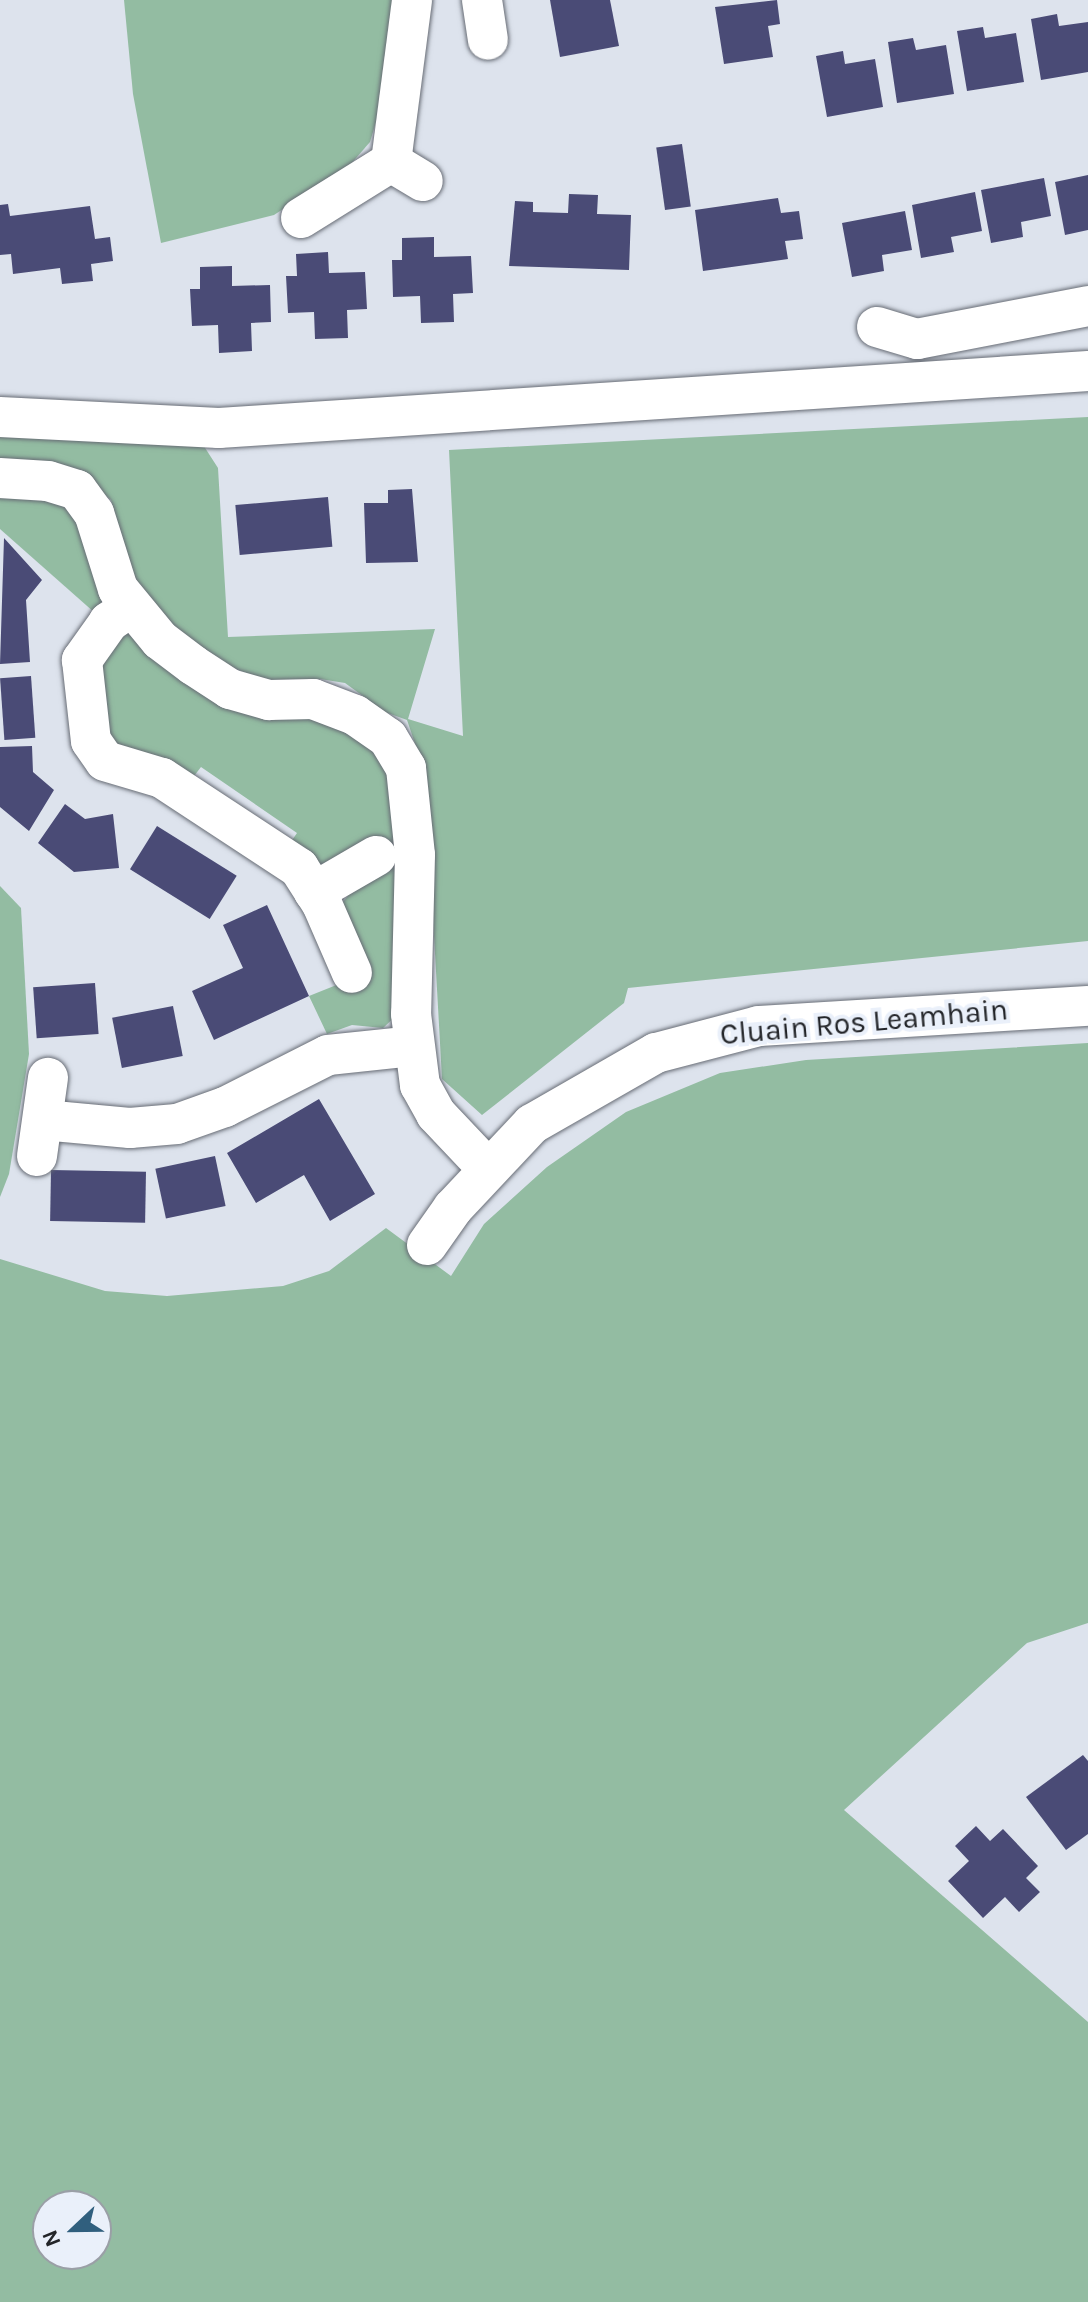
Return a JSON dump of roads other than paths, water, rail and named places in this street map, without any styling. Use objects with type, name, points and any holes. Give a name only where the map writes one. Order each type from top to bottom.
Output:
[{"type":"street","points":[[301,218],[407,172],[412,0]]},
{"type":"street","points":[[482,0],[488,40]]},
{"type":"street","points":[[877,327],[917,339],[1088,306]]},
{"type":"street","points":[[0,417],[219,428],[1088,371]]},
{"type":"street","points":[[0,478],[48,481],[77,490],[94,513],[118,589],[131,607],[160,640],[230,689],[269,700],[313,699],[355,715],[388,738],[406,768],[415,855],[413,1046],[420,1085],[436,1114],[488,1169]]},
{"type":"street","points":[[131,607],[109,622],[82,660],[91,741],[105,761],[162,778],[299,868],[314,892],[352,973]]},
{"type":"street","points":[[314,892],[376,856]]},
{"type":"street","name":"Cluain Ros Leamhain","points":[[427,1245],[488,1169],[532,1124],[656,1053],[705,1036],[785,1024],[1088,1006]]},
{"type":"street","points":[[48,1078],[40,1138],[177,1124],[225,1107],[328,1055],[413,1046]]}]
